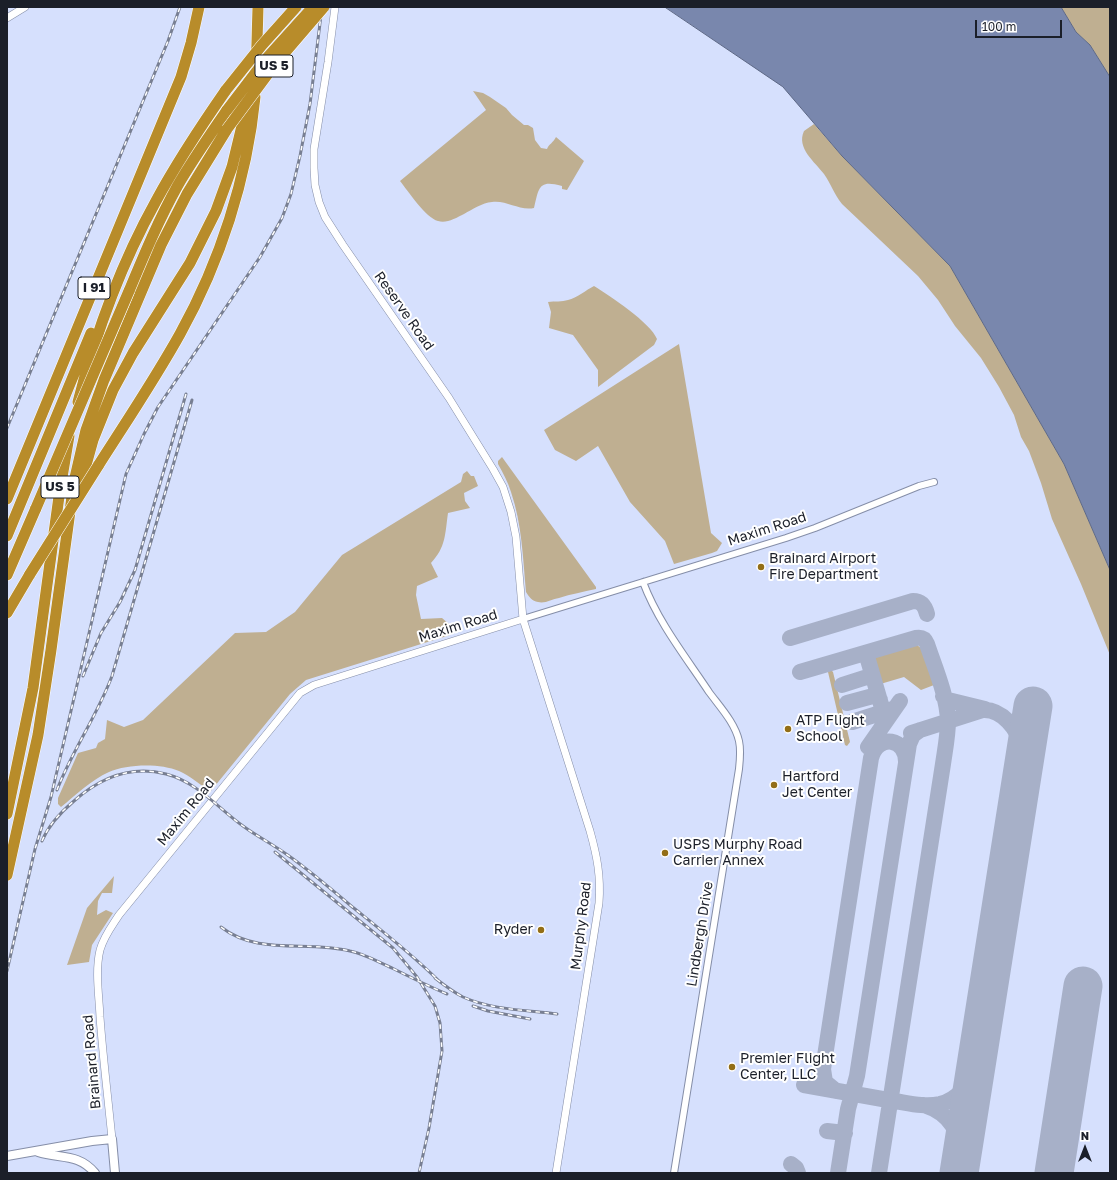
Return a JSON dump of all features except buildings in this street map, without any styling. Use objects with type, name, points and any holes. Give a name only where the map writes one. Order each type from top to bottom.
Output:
[{"type":"highway","name":"I 91","points":[[7,499],[181,77],[191,43],[199,7]]},
{"type":"highway","points":[[7,613],[169,353],[202,290],[230,216],[244,165],[252,124],[256,86],[258,7]]},
{"type":"highway","name":"US 5","points":[[7,814],[33,688],[61,483],[73,418],[93,348],[113,294],[136,240],[170,176],[199,129],[226,90],[296,7]]},
{"type":"highway","points":[[7,575],[152,238],[179,185],[226,110],[263,63],[313,7]]},
{"type":"highway","name":"US 5","points":[[7,875],[36,747],[76,472],[86,430],[100,390],[166,236],[193,183],[227,129],[276,63],[324,7]]},
{"type":"highway","points":[[61,576],[71,547],[77,504],[93,440],[105,410],[128,362],[188,268],[211,223],[232,167],[245,112],[250,97],[256,86]]},
{"type":"highway","points":[[7,536],[123,258],[152,198],[170,176]]},
{"type":"main road","points":[[7,1156],[92,1140],[112,1139]]},
{"type":"main road","name":"Brainard Road","points":[[112,1139],[115,1173]]},
{"type":"main road","points":[[35,1151],[43,1154],[75,1158],[86,1164],[95,1173]]},
{"type":"street","points":[[7,18],[24,7]]},
{"type":"street","name":"Reserve Road","points":[[335,7],[314,149],[315,185],[319,202],[325,217],[343,245],[449,398],[503,487],[511,512],[516,537],[523,620]]},
{"type":"street","name":"Maxim Road","points":[[100,950],[107,933],[119,915],[300,693],[314,685],[799,534],[919,486],[934,482]]},
{"type":"street","name":"Lindbergh Drive","points":[[643,582],[655,610],[731,724],[738,737],[740,749],[738,775],[674,1173]]},
{"type":"street","name":"Murphy Road","points":[[523,620],[590,831],[598,860],[600,877],[598,906],[556,1173]]},
{"type":"street","name":"Brainard Road","points":[[100,950],[98,986],[112,1139]]},
{"type":"shaded area","points":[[1061,7],[1110,7],[1110,77],[1090,45],[1076,32]]},
{"type":"shaded area","points":[[473,91],[483,93],[490,97],[506,108],[524,125],[528,125],[533,128],[535,140],[541,148],[547,149],[556,137],[584,161],[567,190],[562,189],[562,186],[554,184],[544,185],[539,190],[534,208],[529,209],[492,202],[481,205],[454,219],[444,222],[433,219],[423,210],[400,181],[486,110]]},
{"type":"shaded area","points":[[814,124],[842,156],[950,266],[1064,464],[1110,570],[1110,655],[1052,519],[1029,451],[1021,437],[1014,415],[999,387],[981,358],[955,326],[938,300],[918,276],[839,200],[824,174],[804,149],[802,143],[804,131]]},
{"type":"shaded area","points":[[594,286],[639,318],[647,325],[657,339],[654,345],[598,387],[598,370],[573,335],[549,328],[551,312],[548,302],[571,299]]},
{"type":"shaded area","points":[[679,344],[711,533],[722,543],[717,551],[674,564],[665,541],[630,502],[598,446],[576,461],[555,450],[544,430]]},
{"type":"shaded area","points":[[502,457],[596,589],[543,602],[534,601],[528,596],[526,592],[522,542],[518,516],[510,488],[498,464],[498,461]]},
{"type":"shaded area","points":[[467,471],[471,476],[474,476],[478,486],[464,493],[465,501],[470,508],[448,513],[442,546],[431,563],[438,577],[417,586],[416,595],[421,619],[442,618],[449,624],[450,635],[306,680],[290,694],[210,792],[191,778],[171,768],[134,766],[116,769],[102,775],[61,807],[58,804],[58,798],[78,753],[96,748],[98,743],[105,739],[107,720],[124,727],[143,720],[235,633],[266,632],[295,612],[342,555],[461,482],[463,474]]},
{"type":"shaded area","points":[[911,644],[917,645],[925,653],[934,685],[921,690],[904,677],[877,685],[871,663],[872,657]]},
{"type":"shaded area","points":[[831,670],[833,672],[850,742],[847,746],[845,745],[828,672]]},
{"type":"shaded area","points":[[114,876],[112,893],[102,893],[98,901],[97,915],[106,910],[113,913],[92,945],[89,962],[67,965],[87,908]]},
{"type":"water","points":[[665,7],[1061,7],[1076,32],[1090,45],[1110,77],[1110,570],[1064,464],[950,266],[842,156],[783,87]]},
{"type":"taxiway","points":[[790,638],[913,601],[923,604],[927,614]]},
{"type":"taxiway","points":[[800,672],[916,638],[922,638],[927,644],[937,672],[947,711],[948,726],[945,748],[879,1173]]},
{"type":"taxiway","points":[[866,653],[885,722]]},
{"type":"taxiway","points":[[842,685],[867,677],[874,681]]},
{"type":"taxiway","points":[[847,703],[873,696],[880,700]]},
{"type":"taxiway","points":[[943,696],[948,700],[985,709]]},
{"type":"taxiway","points":[[868,747],[900,701]]},
{"type":"taxiway","points":[[852,722],[893,709]]},
{"type":"taxiway","points":[[911,733],[983,710],[997,713],[1008,721],[1017,733],[1022,747],[1023,766]]},
{"type":"taxiway","points":[[838,1173],[848,1109],[857,1076],[909,744],[913,735],[920,730]]},
{"type":"taxiway","points":[[836,1091],[825,1082],[823,1069],[871,758],[875,750],[880,745],[885,742],[892,742],[902,748],[906,763]]},
{"type":"taxiway","points":[[804,1085],[914,1104],[934,1105],[947,1102],[958,1095],[967,1085],[976,1066]]},
{"type":"taxiway","points":[[924,1105],[941,1113],[952,1125],[959,1140],[961,1159]]},
{"type":"taxiway","points":[[827,1131],[845,1133]]},
{"type":"taxiway","points":[[791,1164],[796,1168],[798,1173]]},
{"type":"runway","points":[[959,1173],[1033,706]]},
{"type":"runway","points":[[1054,1173],[1083,986]]},
{"type":"railway","points":[[7,428],[168,41],[180,7]]},
{"type":"railway","points":[[7,971],[35,849],[51,797],[126,474],[158,407],[260,257],[282,218],[291,194],[310,104],[322,7]]},
{"type":"railway","points":[[83,676],[101,633],[120,602],[135,570],[186,394]]},
{"type":"railway","points":[[57,790],[112,676],[192,400]]},
{"type":"railway","points":[[42,841],[52,824],[64,810],[84,793],[105,780],[128,773],[141,771],[166,774],[188,783],[197,789],[243,826],[305,868],[396,942],[440,982]]},
{"type":"railway","points":[[275,852],[393,948],[417,977],[435,1006],[440,1023],[442,1051],[429,1128],[419,1173]]},
{"type":"railway","points":[[221,927],[235,936],[267,944],[334,948],[356,952],[447,994]]},
{"type":"railway","points":[[435,978],[463,997],[486,1005],[557,1014]]},
{"type":"railway","points":[[473,1006],[488,1011],[530,1019]]},
{"type":"place","name":"Brainard Airport Fire Department","points":[[761,567]]},
{"type":"place","name":"ATP Flight School","points":[[788,729]]},
{"type":"place","name":"Hartford Jet Center","points":[[774,785]]},
{"type":"place","name":"USPS Murphy Road Carrier Annex","points":[[665,853]]},
{"type":"place","name":"Ryder","points":[[541,930]]},
{"type":"place","name":"Premier Flight Center, LLC","points":[[732,1067]]}]
